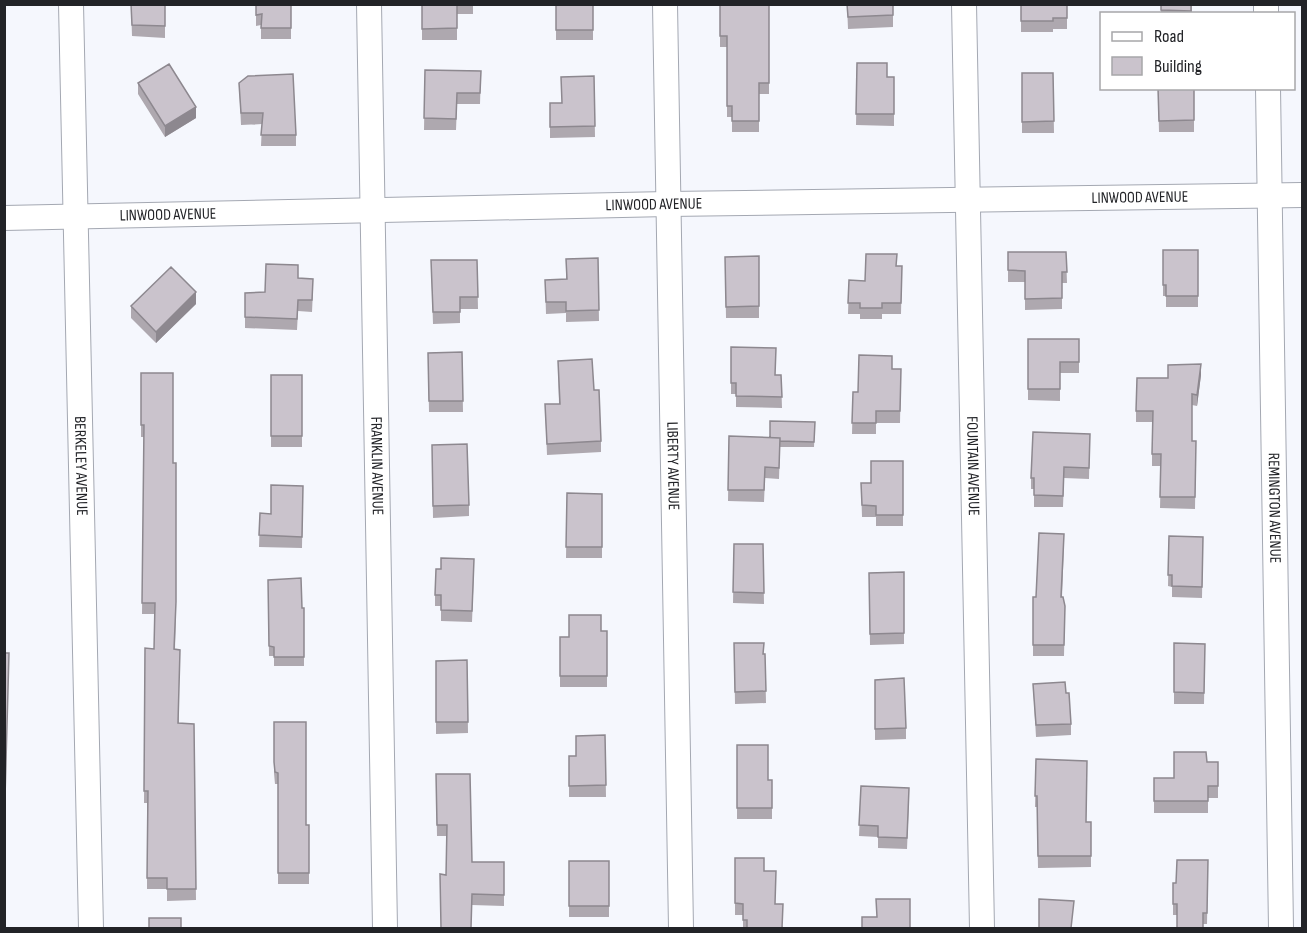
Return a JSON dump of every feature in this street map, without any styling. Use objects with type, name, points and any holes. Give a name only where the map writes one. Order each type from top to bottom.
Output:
[{"type":"street","name":"BERKELEY AVENUE","points":[[71,4],[91,928]]},
{"type":"street","name":"FRANKLIN AVENUE","points":[[369,4],[385,928]]},
{"type":"street","name":"LIBERTY AVENUE","points":[[664,4],[681,928]]},
{"type":"street","name":"FOUNTAIN AVENUE","points":[[964,4],[982,928]]},
{"type":"street","name":"REMINGTON AVENUE","points":[[1268,90],[1281,928]]},
{"type":"street","name":"LINWOOD AVENUE","points":[[4,218],[668,204],[1302,195]]},
{"type":"building","points":[[131,4],[165,4],[165,26],[132,25]]},
{"type":"building","points":[[256,4],[291,4],[291,28],[261,28],[262,14],[256,15]]},
{"type":"building","points":[[422,4],[457,4],[457,28],[422,29]]},
{"type":"building","points":[[556,4],[593,4],[593,30],[556,30]]},
{"type":"building","points":[[720,4],[769,4],[769,83],[759,83],[759,121],[732,121],[732,106],[727,106],[727,36],[720,36]]},
{"type":"building","points":[[847,4],[893,4],[893,15],[848,17]]},
{"type":"building","points":[[1021,4],[1067,4],[1067,18],[1053,18],[1053,21],[1021,21]]},
{"type":"building","points":[[1161,4],[1191,4],[1191,11],[1161,10]]},
{"type":"building","points":[[857,63],[887,63],[887,77],[894,77],[894,114],[856,114]]},
{"type":"building","points":[[169,64],[196,107],[165,126],[138,83]]},
{"type":"building","points":[[425,70],[481,71],[480,93],[457,93],[456,119],[424,118]]},
{"type":"building","points":[[1022,73],[1053,73],[1054,121],[1022,122]]},
{"type":"building","points":[[293,74],[296,135],[261,135],[263,113],[241,113],[239,83],[248,76]]},
{"type":"building","points":[[594,76],[595,126],[550,127],[550,103],[562,103],[561,77]]},
{"type":"building","points":[[1158,90],[1194,90],[1194,120],[1159,121]]},
{"type":"building","points":[[1163,250],[1198,250],[1198,296],[1166,296],[1166,285],[1163,285]]},
{"type":"building","points":[[1008,252],[1066,252],[1067,272],[1062,272],[1062,298],[1025,299],[1025,271],[1008,270]]},
{"type":"building","points":[[866,254],[897,254],[896,266],[902,266],[901,303],[882,303],[882,308],[860,308],[860,303],[848,303],[849,280],[865,281]]},
{"type":"building","points":[[759,256],[759,306],[726,307],[725,257]]},
{"type":"building","points":[[598,258],[599,310],[566,311],[566,302],[546,302],[545,280],[567,279],[566,259]]},
{"type":"building","points":[[431,260],[477,260],[478,297],[460,297],[460,312],[433,312]]},
{"type":"building","points":[[266,264],[298,265],[298,278],[313,279],[312,300],[298,300],[297,319],[245,317],[245,293],[265,292]]},
{"type":"building","points":[[171,267],[196,292],[156,332],[131,306]]},
{"type":"building","points":[[1028,339],[1079,339],[1079,362],[1060,362],[1060,389],[1028,389]]},
{"type":"building","points":[[731,347],[776,348],[775,375],[781,375],[782,397],[736,396],[736,383],[731,383]]},
{"type":"building","points":[[462,352],[463,401],[429,401],[428,353]]},
{"type":"building","points":[[859,355],[892,356],[892,369],[901,369],[900,411],[876,411],[876,423],[852,423],[853,392],[858,392]]},
{"type":"building","points":[[592,359],[594,390],[599,390],[601,441],[547,444],[545,404],[560,404],[558,361]]},
{"type":"building","points":[[1201,364],[1197,395],[1192,394],[1192,441],[1196,441],[1195,497],[1160,497],[1161,454],[1152,454],[1153,411],[1136,411],[1137,378],[1168,378],[1168,365]]},
{"type":"building","points":[[141,373],[173,373],[173,463],[176,463],[174,649],[180,650],[178,723],[194,724],[196,889],[167,889],[167,878],[147,878],[148,791],[144,791],[145,648],[154,649],[155,603],[142,603],[144,425],[141,425]]},
{"type":"building","points":[[271,375],[302,375],[302,436],[271,436]]},
{"type":"building","points":[[770,421],[815,422],[814,442],[780,441],[780,438],[770,438]]},
{"type":"building","points":[[1033,432],[1090,434],[1089,468],[1064,467],[1063,496],[1034,495],[1034,478],[1031,478]]},
{"type":"building","points":[[729,436],[780,438],[779,468],[765,467],[764,490],[728,490]]},
{"type":"building","points":[[467,444],[469,505],[433,506],[432,445]]},
{"type":"building","points":[[871,461],[903,461],[903,515],[876,515],[876,506],[862,505],[861,483],[871,483]]},
{"type":"building","points":[[271,485],[303,486],[302,537],[259,535],[260,513],[271,514]]},
{"type":"building","points":[[567,493],[602,494],[602,547],[566,547]]},
{"type":"building","points":[[1039,533],[1064,534],[1061,597],[1063,597],[1065,606],[1064,645],[1033,645],[1033,597],[1036,597]]},
{"type":"building","points":[[1169,536],[1203,537],[1202,587],[1172,586],[1172,575],[1168,575]]},
{"type":"building","points":[[734,544],[763,544],[764,593],[733,592]]},
{"type":"building","points":[[441,558],[474,559],[472,611],[441,610],[441,595],[435,595],[436,569],[441,569]]},
{"type":"building","points":[[904,572],[904,633],[870,634],[869,573]]},
{"type":"building","points":[[301,578],[302,608],[304,608],[304,657],[274,657],[274,647],[269,646],[268,580]]},
{"type":"building","points":[[569,615],[601,615],[601,631],[607,631],[607,676],[560,676],[560,637],[569,637]]},
{"type":"building","points":[[734,643],[764,643],[766,691],[735,692]]},
{"type":"building","points":[[1174,643],[1205,644],[1204,693],[1174,692]]},
{"type":"building","points":[[4,648],[5,653],[9,653],[5,798]]},
{"type":"building","points":[[467,660],[468,722],[436,722],[436,661]]},
{"type":"building","points":[[904,678],[906,728],[875,729],[875,680]]},
{"type":"building","points":[[1065,682],[1066,693],[1069,693],[1071,724],[1036,725],[1033,684]]},
{"type":"building","points":[[274,722],[306,722],[306,825],[309,825],[309,873],[278,873],[278,773],[275,772],[274,762]]},
{"type":"building","points":[[605,735],[606,785],[569,786],[569,756],[576,756],[576,736]]},
{"type":"building","points":[[737,745],[768,745],[768,780],[772,780],[772,808],[737,808]]},
{"type":"building","points":[[1174,752],[1206,752],[1207,762],[1218,762],[1218,786],[1208,786],[1208,801],[1154,801],[1154,778],[1174,778]]},
{"type":"building","points":[[1036,759],[1087,761],[1086,822],[1091,822],[1091,856],[1038,856]]},
{"type":"building","points":[[436,774],[470,774],[472,862],[504,862],[504,895],[472,894],[471,928],[441,928],[440,874],[446,875],[447,825],[437,825]]},
{"type":"building","points":[[861,786],[909,788],[907,838],[878,837],[878,826],[859,825]]},
{"type":"building","points":[[735,858],[764,858],[764,871],[776,871],[775,904],[783,904],[782,928],[747,928],[747,920],[743,920],[743,904],[735,903]]},
{"type":"building","points":[[1177,860],[1208,860],[1207,913],[1203,913],[1203,928],[1177,928],[1177,904],[1173,904],[1173,883],[1176,883]]},
{"type":"building","points":[[569,861],[609,861],[609,906],[569,906]]},
{"type":"building","points":[[876,899],[910,899],[910,928],[862,928],[862,917],[877,917]]},
{"type":"building","points":[[1039,899],[1074,901],[1071,928],[1039,928]]},
{"type":"building","points":[[149,918],[181,918],[181,928],[149,928]]}]
